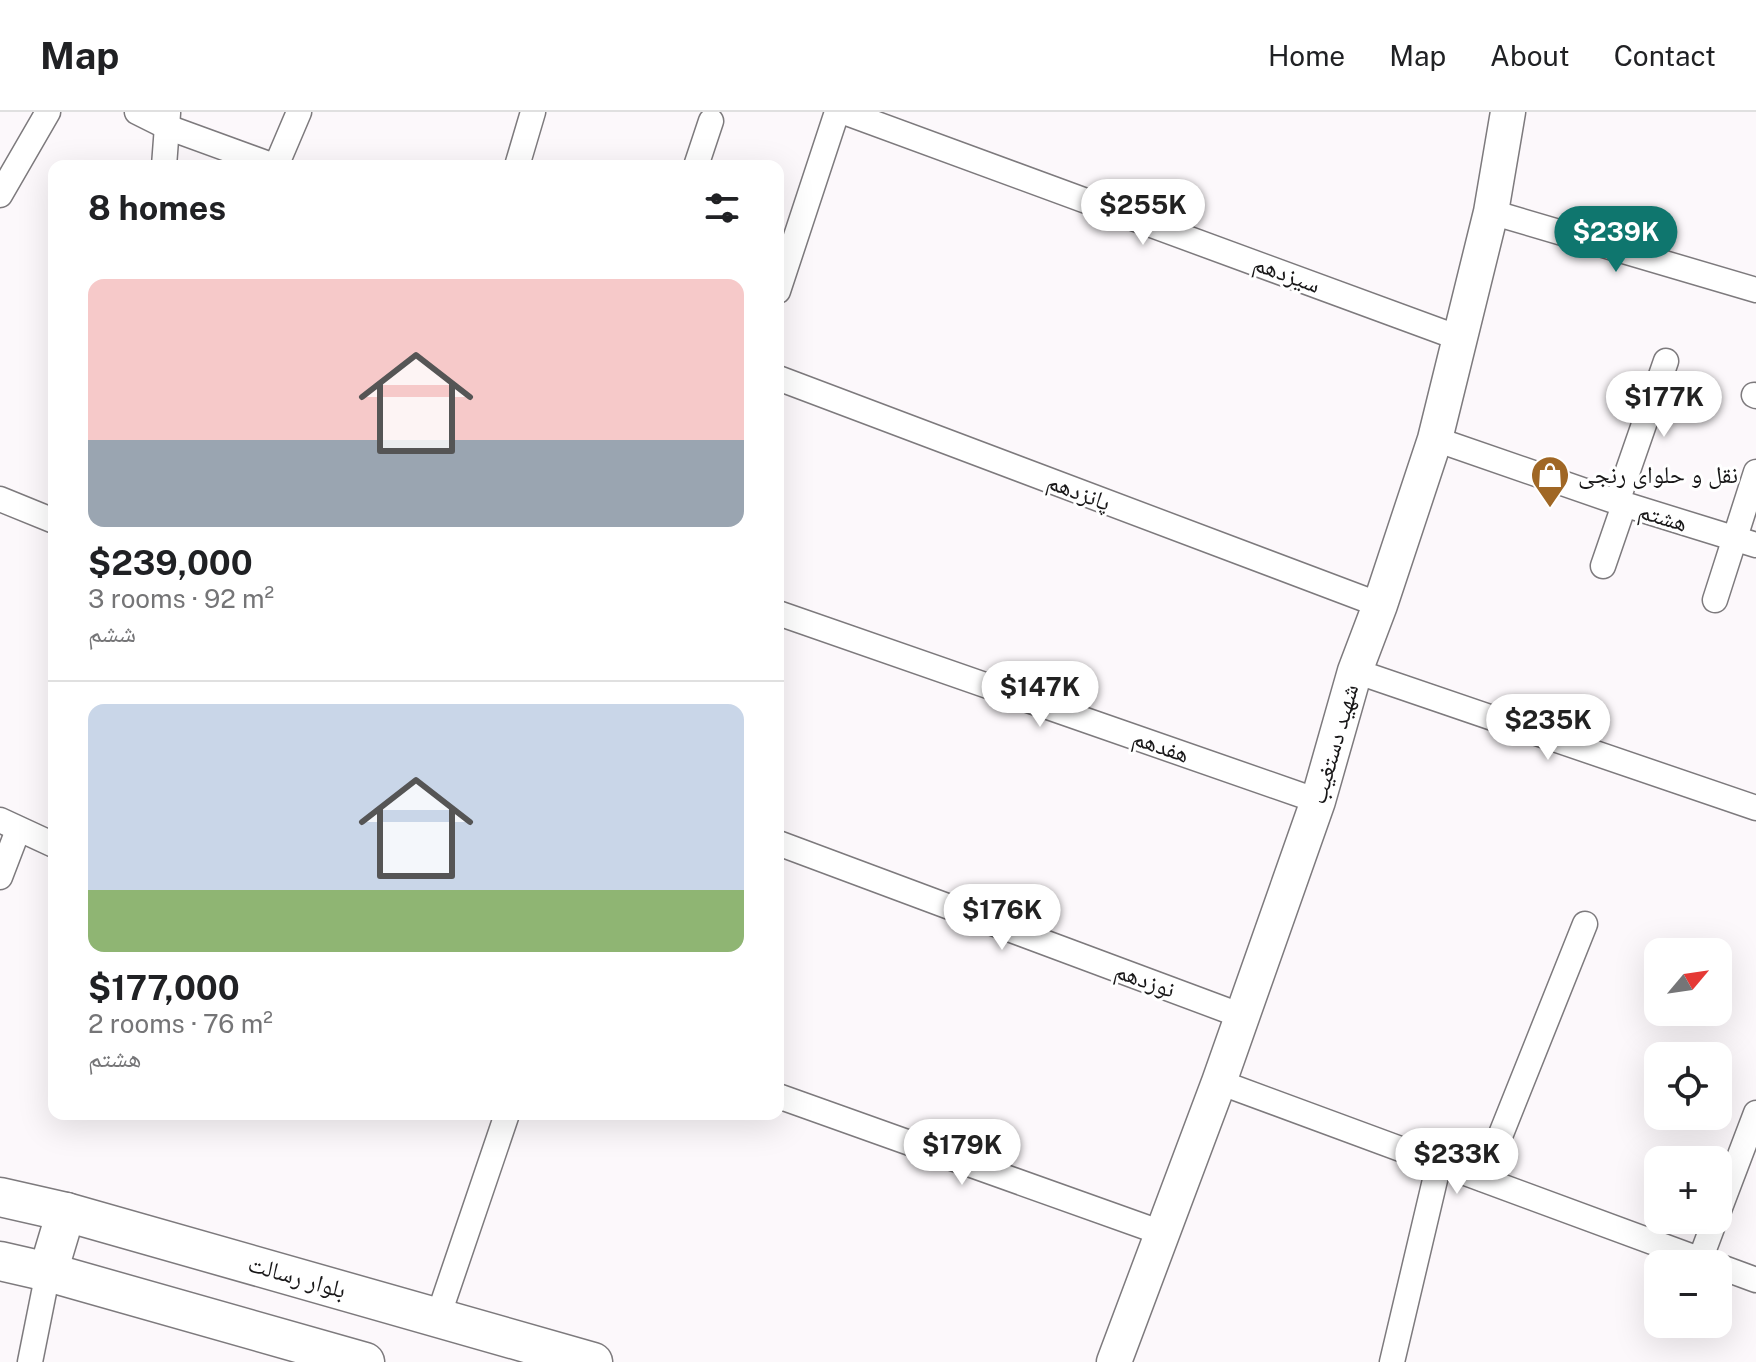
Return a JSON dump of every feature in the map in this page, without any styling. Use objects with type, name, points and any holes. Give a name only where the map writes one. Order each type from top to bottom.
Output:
[{"type":"main road","name":"شهید دستغیب","points":[[1114,1362],[1219,1082],[1318,801],[1355,671],[1435,439],[1491,212],[1508,112]]},
{"type":"main road","name":"بلوار رسالت","points":[[0,1197],[66,1212],[593,1362]]},
{"type":"main road","points":[[48,1272],[66,1212]]},
{"type":"main road","points":[[0,1261],[365,1362]]},
{"type":"street","points":[[0,195],[48,112]]},
{"type":"street","points":[[137,112],[168,119],[261,160]]},
{"type":"street","points":[[278,160],[299,112]]},
{"type":"street","points":[[519,160],[533,112]]},
{"type":"street","points":[[784,273],[837,112]]},
{"type":"street","name":"سیزدهم","points":[[844,112],[1459,338]]},
{"type":"street","points":[[165,160],[168,119]]},
{"type":"street","points":[[698,160],[711,121]]},
{"type":"street","points":[[1491,212],[1756,290]]},
{"type":"street","points":[[1603,566],[1666,361]]},
{"type":"street","name":"پانزدهم","points":[[784,380],[1380,605]]},
{"type":"street","name":"هشتم","points":[[1435,439],[1620,504],[1745,542]]},
{"type":"street","points":[[1715,600],[1745,542],[1756,472]]},
{"type":"street","points":[[0,499],[48,519]]},
{"type":"street","name":"هفدهم","points":[[784,615],[1318,801]]},
{"type":"street","points":[[1355,671],[1756,808]]},
{"type":"street","points":[[0,877],[9,825],[48,842]]},
{"type":"street","name":"نوزدهم","points":[[784,845],[1242,1016]]},
{"type":"street","points":[[1483,1179],[1585,924]]},
{"type":"street","points":[[1219,1082],[1675,1250]]},
{"type":"street","points":[[784,1098],[1162,1233]]},
{"type":"street","points":[[1732,1176],[1756,1113]]},
{"type":"street","points":[[438,1317],[505,1120]]},
{"type":"street","points":[[1392,1362],[1439,1163]]},
{"type":"street","points":[[1732,1271],[1756,1280]]},
{"type":"street","points":[[30,1362],[48,1272]]},
{"type":"place","name":"نقل و حلوای رنجی","points":[[1550,509]]}]
